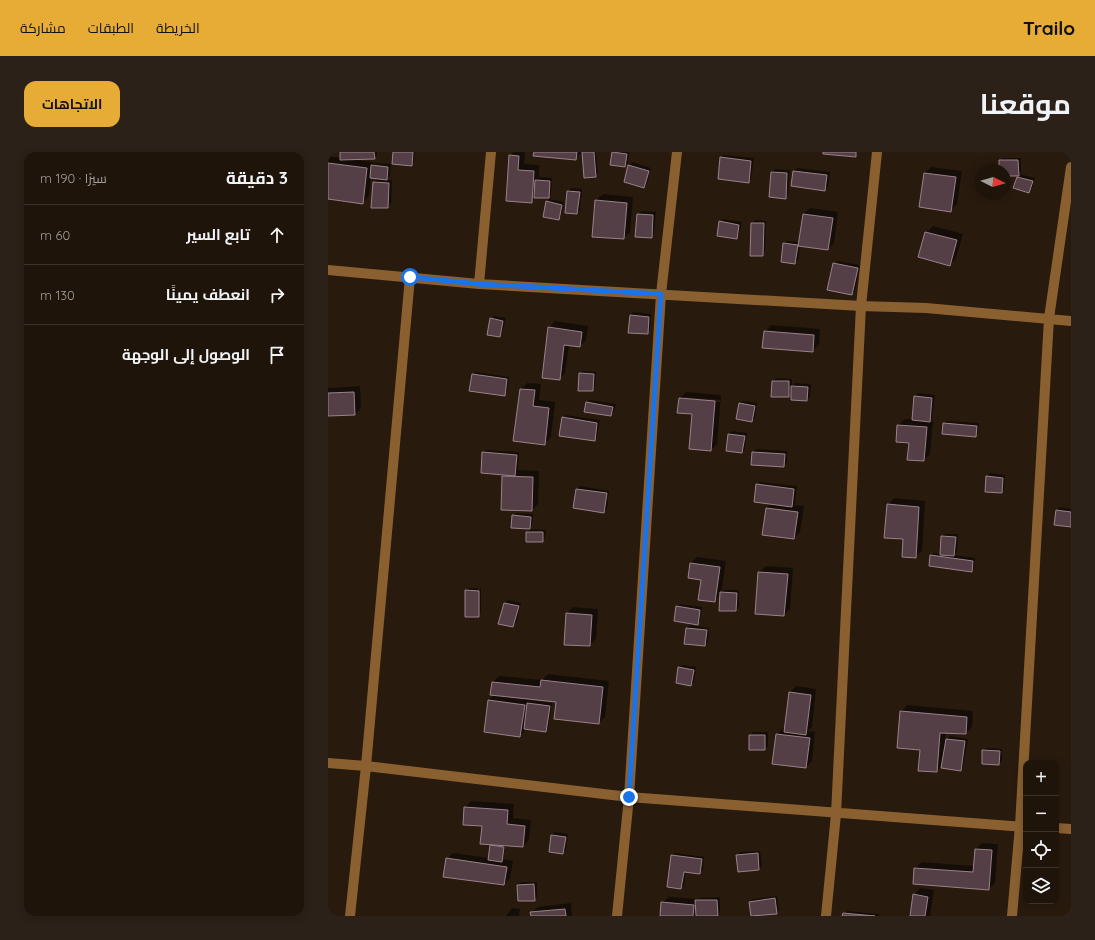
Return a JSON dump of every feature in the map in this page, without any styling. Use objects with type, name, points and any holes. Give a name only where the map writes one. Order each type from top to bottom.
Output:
[{"type":"street","points":[[479,284],[491,152]]},
{"type":"street","points":[[617,916],[629,797],[661,294],[678,152]]},
{"type":"street","points":[[826,916],[836,814],[861,306],[877,152]]},
{"type":"street","points":[[1025,796],[1049,318],[1071,167]]},
{"type":"street","points":[[328,270],[479,284],[861,306],[926,308],[1071,321]]},
{"type":"street","points":[[350,916],[366,766],[410,277]]},
{"type":"street","points":[[328,763],[366,766],[629,797],[836,814],[1023,826],[1012,916]]},
{"type":"street","points":[[1059,828],[1071,829]]},
{"type":"building","points":[[340,152],[374,152],[375,159],[340,160]]},
{"type":"building","points":[[393,152],[413,152],[412,166],[392,164]]},
{"type":"building","points":[[534,152],[577,152],[576,160],[533,156]]},
{"type":"building","points":[[582,152],[594,152],[596,177],[584,178]]},
{"type":"building","points":[[612,152],[627,154],[625,167],[610,165]]},
{"type":"building","points":[[823,152],[856,152],[856,157],[823,154]]},
{"type":"building","points":[[509,155],[519,156],[518,170],[534,171],[532,203],[506,201]]},
{"type":"building","points":[[720,157],[751,161],[749,183],[718,179]]},
{"type":"building","points":[[999,160],[1018,160],[1019,176],[1011,176],[1011,164],[999,164]]},
{"type":"building","points":[[328,163],[367,168],[363,204],[328,199]]},
{"type":"building","points":[[371,165],[388,167],[387,180],[370,178]]},
{"type":"building","points":[[628,165],[649,171],[644,188],[624,182]]},
{"type":"building","points":[[793,171],[827,175],[825,191],[791,186]]},
{"type":"building","points":[[771,172],[787,173],[786,199],[769,197]]},
{"type":"building","points":[[924,173],[956,177],[951,212],[919,207]]},
{"type":"building","points":[[1017,177],[1033,181],[1029,193],[1013,188]]},
{"type":"building","points":[[535,180],[550,181],[549,198],[534,198]]},
{"type":"building","points":[[373,182],[389,183],[388,208],[371,208]]},
{"type":"building","points":[[567,191],[580,192],[577,214],[565,213]]},
{"type":"building","points":[[595,200],[627,203],[624,239],[592,237]]},
{"type":"building","points":[[546,201],[562,205],[559,220],[543,217]]},
{"type":"building","points":[[637,214],[653,215],[652,238],[635,237]]},
{"type":"building","points":[[803,214],[833,218],[828,250],[798,246]]},
{"type":"building","points":[[719,221],[739,225],[737,239],[717,236]]},
{"type":"building","points":[[751,223],[764,223],[763,256],[750,256]]},
{"type":"building","points":[[925,232],[957,240],[950,266],[918,257]]},
{"type":"building","points":[[783,243],[798,245],[795,264],[781,262]]},
{"type":"building","points":[[833,263],[858,268],[852,295],[827,290]]},
{"type":"building","points":[[630,315],[649,317],[648,334],[628,333]]},
{"type":"building","points":[[490,318],[503,321],[500,337],[487,335]]},
{"type":"building","points":[[548,327],[582,332],[580,347],[564,345],[560,380],[542,378]]},
{"type":"building","points":[[764,331],[814,335],[813,352],[762,348]]},
{"type":"building","points":[[579,373],[594,374],[593,391],[578,391]]},
{"type":"building","points":[[472,374],[507,379],[505,396],[469,391]]},
{"type":"building","points":[[772,381],[789,381],[789,397],[771,397]]},
{"type":"building","points":[[791,386],[808,387],[807,401],[791,400]]},
{"type":"building","points":[[520,389],[535,390],[533,406],[549,408],[545,445],[513,441]]},
{"type":"building","points":[[354,392],[355,415],[328,416],[328,393]]},
{"type":"building","points":[[914,396],[932,398],[930,422],[912,420]]},
{"type":"building","points":[[679,398],[715,401],[711,451],[689,449],[692,414],[677,413]]},
{"type":"building","points":[[586,402],[613,407],[611,416],[584,412]]},
{"type":"building","points":[[739,403],[755,406],[752,422],[736,419]]},
{"type":"building","points":[[562,417],[597,423],[595,441],[559,436]]},
{"type":"building","points":[[943,423],[977,426],[976,437],[942,434]]},
{"type":"building","points":[[897,425],[927,427],[924,461],[907,460],[909,443],[896,442]]},
{"type":"building","points":[[728,434],[745,436],[742,453],[726,451]]},
{"type":"building","points":[[482,452],[517,455],[515,476],[481,473]]},
{"type":"building","points":[[752,452],[785,454],[784,467],[751,465]]},
{"type":"building","points":[[502,476],[533,477],[532,511],[501,510]]},
{"type":"building","points":[[986,476],[1003,478],[1002,493],[985,492]]},
{"type":"building","points":[[756,484],[794,489],[792,507],[754,502]]},
{"type":"building","points":[[576,489],[607,493],[604,513],[573,508]]},
{"type":"building","points":[[887,504],[919,507],[916,558],[902,557],[903,539],[884,538]]},
{"type":"building","points":[[766,508],[798,512],[794,539],[762,535]]},
{"type":"building","points":[[1056,510],[1071,512],[1071,527],[1054,525]]},
{"type":"building","points":[[512,515],[531,517],[530,529],[511,528]]},
{"type":"building","points":[[526,532],[543,532],[543,542],[526,542]]},
{"type":"building","points":[[941,536],[956,537],[954,556],[940,555]]},
{"type":"building","points":[[930,555],[973,561],[972,572],[929,566]]},
{"type":"building","points":[[690,563],[720,567],[715,602],[698,600],[701,580],[688,578]]},
{"type":"building","points":[[758,572],[788,574],[784,616],[755,614]]},
{"type":"building","points":[[465,590],[479,591],[479,617],[465,617]]},
{"type":"building","points":[[720,592],[737,593],[736,611],[719,611]]},
{"type":"building","points":[[504,603],[519,606],[513,627],[498,624]]},
{"type":"building","points":[[676,606],[700,610],[698,625],[674,621]]},
{"type":"building","points":[[566,613],[592,615],[590,646],[564,645]]},
{"type":"building","points":[[686,628],[707,630],[705,646],[684,644]]},
{"type":"building","points":[[678,667],[694,670],[691,686],[676,683]]},
{"type":"building","points":[[541,680],[603,687],[599,724],[554,719],[556,702],[490,695],[492,682],[540,687]]},
{"type":"building","points":[[789,692],[811,695],[806,735],[784,732]]},
{"type":"building","points":[[488,700],[525,705],[520,737],[484,732]]},
{"type":"building","points":[[527,703],[550,706],[546,732],[524,729]]},
{"type":"building","points":[[900,711],[967,717],[966,734],[940,733],[937,772],[918,771],[920,750],[897,748]]},
{"type":"building","points":[[776,734],[810,738],[806,768],[772,764]]},
{"type":"building","points":[[749,735],[765,735],[765,750],[749,750]]},
{"type":"building","points":[[946,739],[965,741],[961,771],[941,768]]},
{"type":"building","points":[[982,750],[1000,751],[999,765],[982,764]]},
{"type":"building","points":[[464,807],[508,810],[507,824],[525,826],[523,847],[480,844],[482,826],[463,825]]},
{"type":"building","points":[[551,835],[566,837],[563,854],[549,852]]},
{"type":"building","points":[[490,845],[504,847],[502,862],[488,860]]},
{"type":"building","points":[[975,849],[992,850],[989,890],[913,884],[914,868],[973,872]]},
{"type":"building","points":[[758,853],[759,870],[738,872],[736,855]]},
{"type":"building","points":[[671,855],[702,859],[700,874],[684,872],[681,889],[667,887]]},
{"type":"building","points":[[446,858],[507,867],[504,885],[443,877]]},
{"type":"building","points":[[534,884],[535,901],[518,901],[517,885]]},
{"type":"building","points":[[913,894],[928,897],[925,916],[910,916]]},
{"type":"building","points":[[775,898],[777,914],[751,916],[749,902]]},
{"type":"building","points":[[695,900],[717,900],[718,916],[696,916]]},
{"type":"building","points":[[661,902],[694,905],[693,916],[660,916]]},
{"type":"building","points":[[565,909],[566,916],[531,916],[530,912]]},
{"type":"building","points":[[843,913],[875,916],[842,916]]},
{"type":"route","points":[[410,277],[479,284],[661,294],[629,797]]}]
